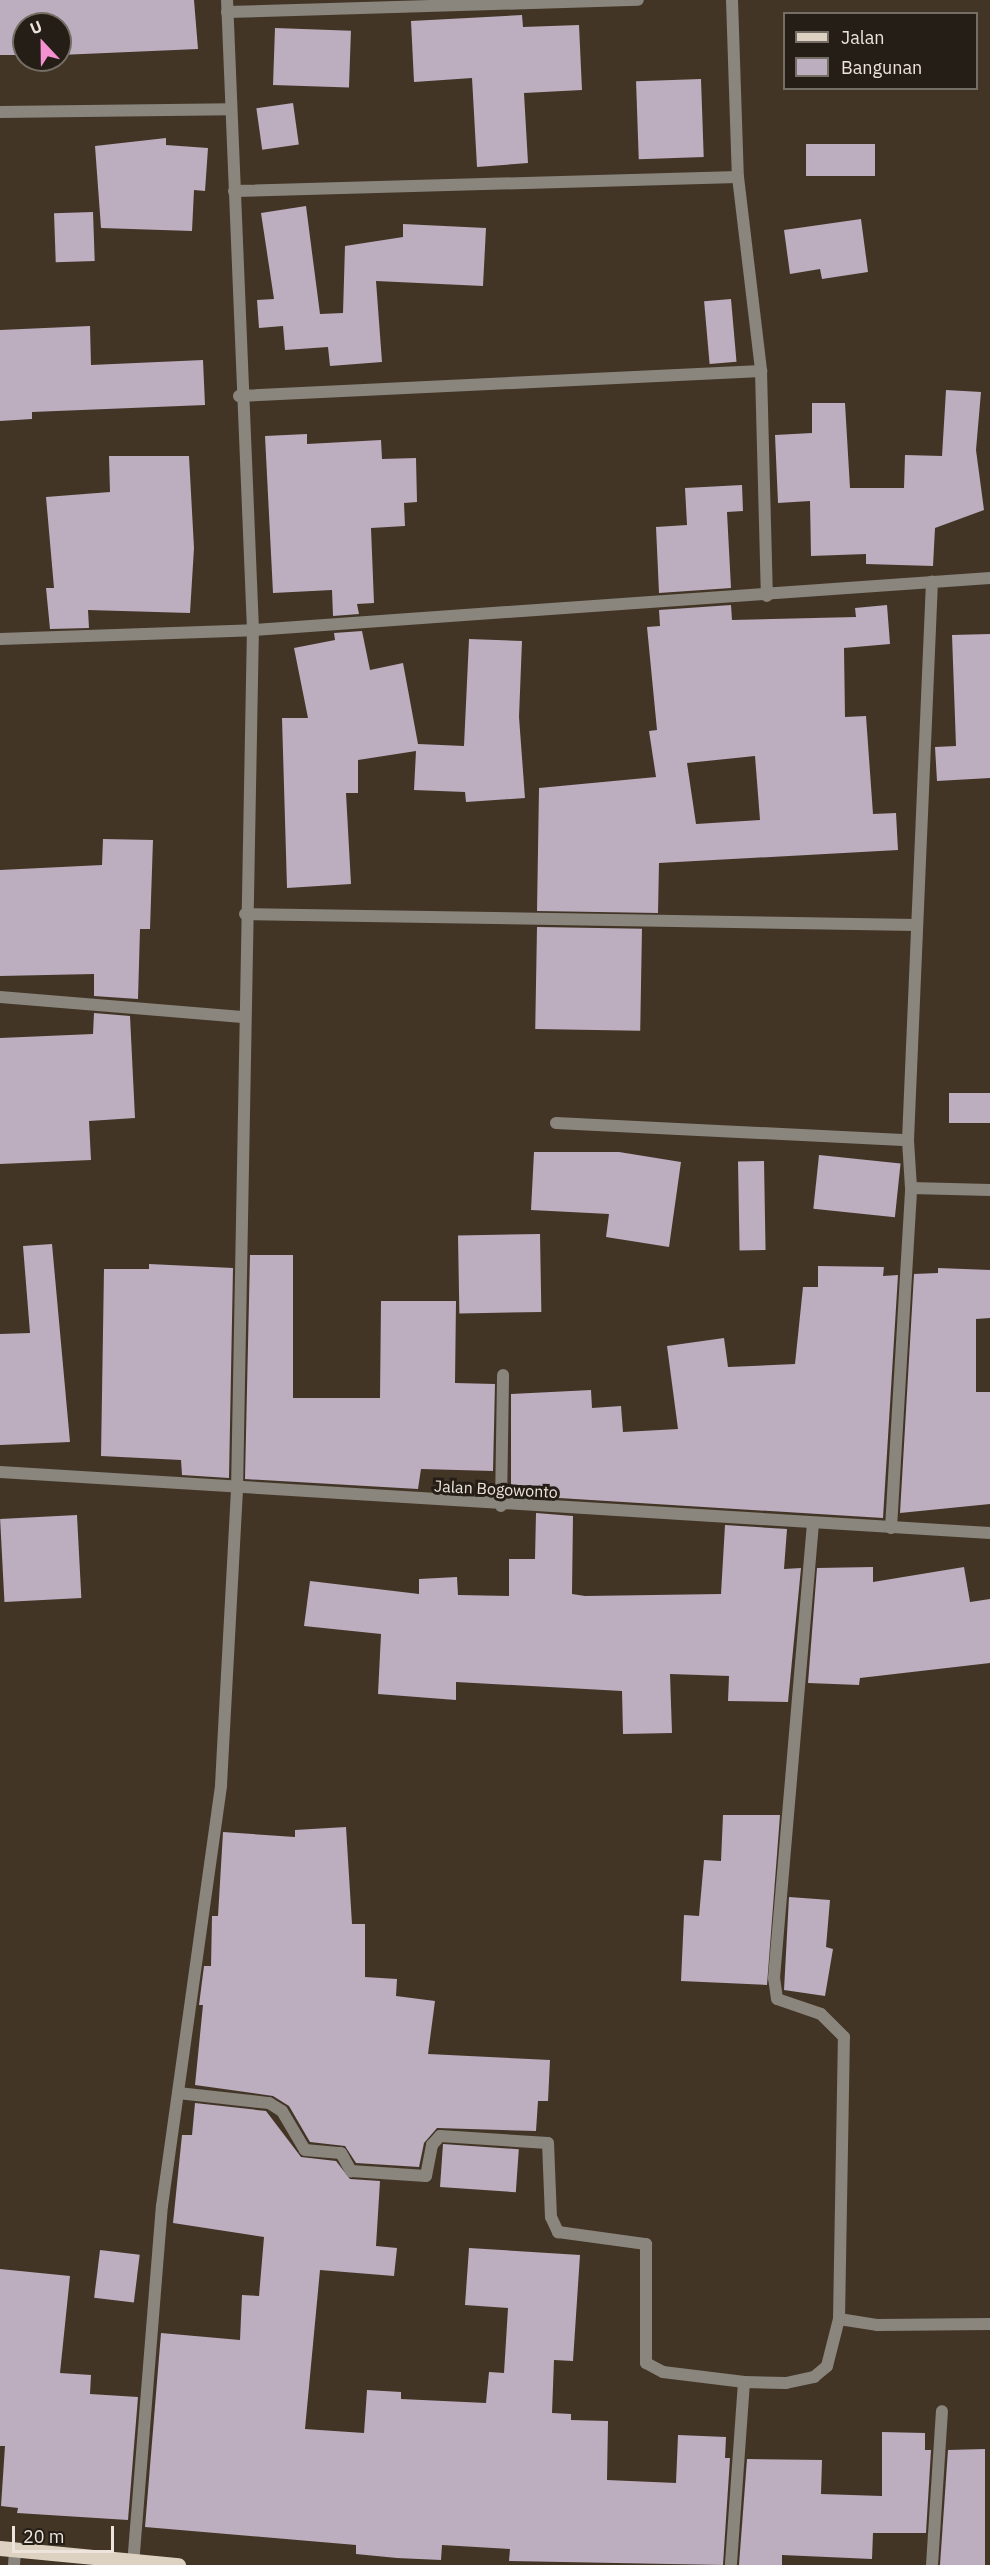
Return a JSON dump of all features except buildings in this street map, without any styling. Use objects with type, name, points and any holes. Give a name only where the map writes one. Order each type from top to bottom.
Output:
[{"type":"main road","points":[[10,2554],[178,2565]]},
{"type":"street","points":[[134,2562],[162,2206],[221,1785],[237,1491],[242,1017],[253,630],[239,396],[227,6],[638,0]]},
{"type":"street","points":[[732,0],[738,177],[761,371],[767,596]]},
{"type":"street","points":[[0,112],[230,109]]},
{"type":"street","points":[[234,192],[738,177]]},
{"type":"street","points":[[239,396],[761,371]]},
{"type":"street","points":[[0,639],[253,630],[767,596],[990,578]]},
{"type":"street","points":[[891,1528],[911,1188],[908,1140],[932,582]]},
{"type":"street","points":[[245,914],[917,925]]},
{"type":"street","points":[[0,998],[242,1017]]},
{"type":"street","points":[[556,1123],[908,1140]]},
{"type":"street","points":[[911,1188],[990,1190]]},
{"type":"street","points":[[501,1506],[503,1375]]},
{"type":"street","name":"Jalan Bogowonto","points":[[0,1472],[237,1491],[990,1533]]},
{"type":"street","points":[[178,2093],[269,2103],[282,2111],[305,2150],[341,2153],[351,2170],[426,2176],[432,2145],[440,2136],[548,2143],[551,2217],[558,2232],[646,2244],[646,2363],[663,2372],[744,2382],[786,2383],[814,2377],[828,2366],[839,2319],[844,2037],[820,2014],[777,1999],[774,1978],[813,1524]]},
{"type":"street","points":[[839,2319],[877,2325],[990,2324]]},
{"type":"street","points":[[731,2565],[744,2382]]},
{"type":"street","points":[[932,2565],[942,2411]]}]
